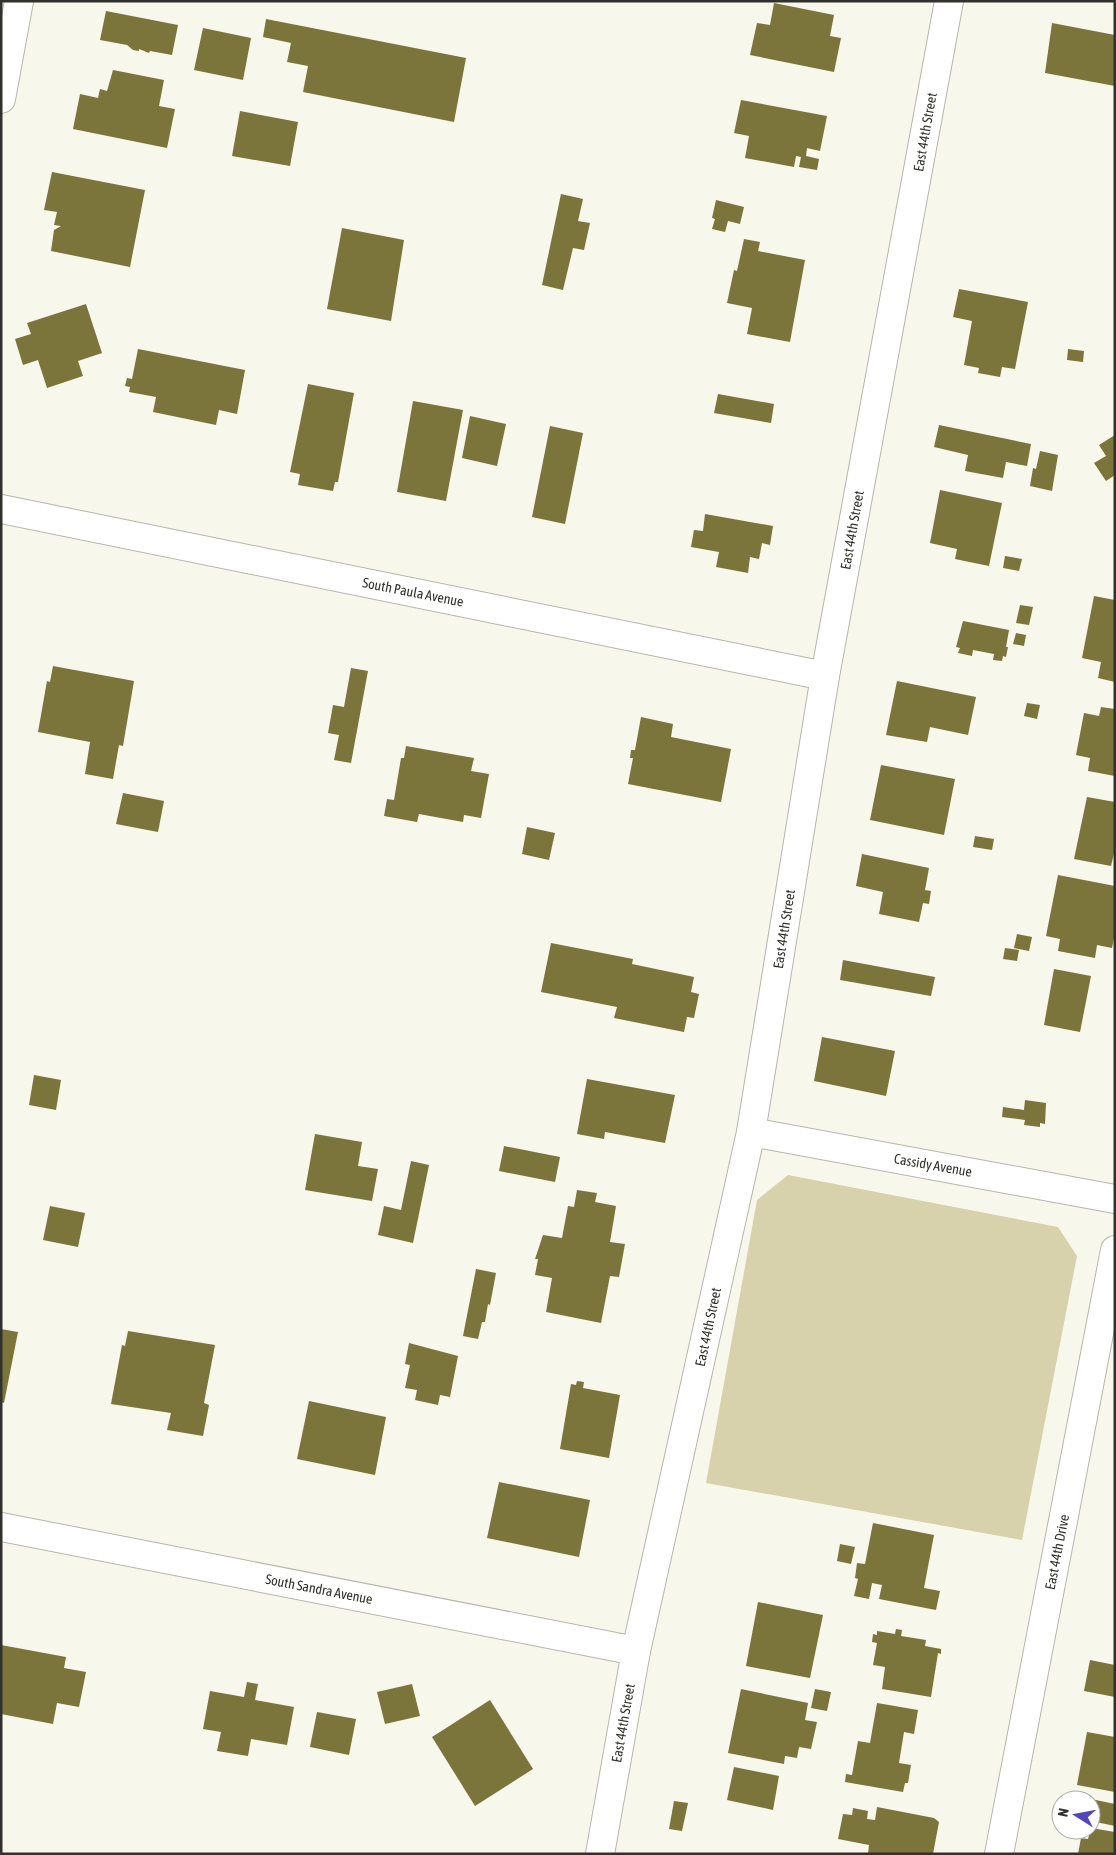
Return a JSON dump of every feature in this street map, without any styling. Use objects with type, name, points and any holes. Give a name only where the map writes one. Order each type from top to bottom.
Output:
[{"type":"street","points":[[1,99],[19,1]]},
{"type":"street","name":"East 44th Street","points":[[600,1854],[636,1651],[751,1132],[825,676],[949,1]]},
{"type":"street","name":"South Paula Avenue","points":[[1,509],[825,676]]},
{"type":"street","name":"Cassidy Avenue","points":[[751,1132],[1115,1199]]},
{"type":"street","name":"East 44th Drive","points":[[999,1854],[1115,1250]]},
{"type":"street","name":"South Sandra Avenue","points":[[1,1527],[636,1651]]},
{"type":"shaded area","points":[[788,1175],[1058,1227],[1077,1256],[1022,1540],[706,1483],[757,1200]]},
{"type":"building","points":[[774,3],[834,15],[830,36],[841,38],[834,72],[750,55],[757,23],[770,25]]},
{"type":"building","points":[[106,11],[178,25],[172,55],[150,51],[149,53],[139,49],[139,51],[133,50],[127,45],[100,40]]},
{"type":"building","points":[[266,19],[466,58],[454,122],[303,92],[308,66],[287,62],[291,43],[263,37]]},
{"type":"building","points":[[1052,23],[1115,35],[1115,86],[1045,73]]},
{"type":"building","points":[[203,28],[251,38],[243,80],[194,70]]},
{"type":"building","points":[[113,70],[164,80],[159,106],[175,109],[167,148],[73,129],[80,94],[98,98],[100,89],[107,91]]},
{"type":"building","points":[[741,100],[827,116],[820,151],[807,148],[806,156],[819,159],[817,170],[799,167],[801,157],[796,156],[794,167],[745,158],[749,136],[734,133]]},
{"type":"building","points":[[240,111],[298,122],[290,166],[232,156]]},
{"type":"building","points":[[52,172],[145,190],[130,267],[51,251],[54,230],[61,226],[54,225],[57,212],[44,210]]},
{"type":"building","points":[[561,194],[583,199],[578,221],[590,223],[584,250],[573,248],[563,290],[542,285]]},
{"type":"building","points":[[716,200],[744,207],[740,224],[728,221],[725,232],[712,229],[715,219],[712,218]]},
{"type":"building","points":[[342,228],[404,240],[391,321],[327,309]]},
{"type":"building","points":[[744,239],[760,242],[758,251],[805,260],[790,342],[747,334],[752,308],[727,303],[734,270],[737,271]]},
{"type":"building","points":[[959,289],[1028,302],[1015,369],[1002,367],[1000,377],[978,373],[979,368],[964,365],[972,321],[953,317]]},
{"type":"building","points":[[86,304],[102,353],[78,361],[83,376],[47,388],[38,360],[23,365],[15,339],[31,334],[27,323]]},
{"type":"building","points":[[138,349],[245,370],[237,414],[219,410],[216,425],[153,412],[156,397],[129,392],[130,387],[125,386],[127,378],[132,379]]},
{"type":"building","points":[[1068,349],[1084,351],[1083,362],[1067,360]]},
{"type":"building","points":[[308,384],[354,393],[338,482],[335,482],[333,491],[298,485],[300,474],[290,472]]},
{"type":"building","points":[[718,394],[774,404],[771,423],[714,413]]},
{"type":"building","points":[[413,401],[463,410],[446,501],[397,492]]},
{"type":"building","points":[[470,416],[506,424],[497,466],[462,458]]},
{"type":"building","points":[[939,425],[1031,444],[1027,466],[1006,462],[1003,478],[965,471],[968,455],[934,447]]},
{"type":"building","points":[[550,426],[583,433],[565,524],[532,517]]},
{"type":"building","points":[[1115,435],[1115,475],[1106,481],[1094,463],[1106,456],[1099,445]]},
{"type":"building","points":[[1040,451],[1058,455],[1052,491],[1030,486],[1033,468],[1036,469]]},
{"type":"building","points":[[940,490],[1002,503],[989,566],[955,559],[957,549],[930,543]]},
{"type":"building","points":[[705,514],[773,526],[770,545],[762,543],[759,559],[750,557],[748,573],[716,567],[719,552],[691,547],[694,530],[703,531]]},
{"type":"building","points":[[1005,556],[1022,559],[1019,571],[1003,568]]},
{"type":"building","points":[[1094,596],[1115,600],[1115,682],[1098,678],[1101,662],[1082,658]]},
{"type":"building","points":[[1020,605],[1033,607],[1029,625],[1016,623]]},
{"type":"building","points":[[963,621],[1009,630],[1006,657],[1003,656],[1002,661],[993,660],[994,654],[973,650],[972,656],[958,653],[960,648],[956,647]]},
{"type":"building","points":[[1016,633],[1026,635],[1024,646],[1013,644]]},
{"type":"building","points":[[53,666],[134,681],[123,746],[119,745],[113,779],[85,774],[90,742],[38,732],[47,681],[50,682]]},
{"type":"building","points":[[351,668],[368,671],[351,763],[334,760],[339,735],[328,733],[333,705],[344,707]]},
{"type":"building","points":[[897,681],[976,697],[968,735],[930,727],[927,742],[886,735]]},
{"type":"building","points":[[1027,703],[1040,705],[1037,719],[1024,716]]},
{"type":"building","points":[[1101,707],[1115,709],[1115,776],[1088,771],[1090,758],[1076,755],[1084,713],[1099,716]]},
{"type":"building","points":[[641,717],[673,724],[671,737],[731,749],[721,802],[628,784],[633,758],[630,758],[631,750],[635,750]]},
{"type":"building","points":[[406,746],[474,758],[471,771],[489,774],[481,818],[464,815],[463,822],[419,814],[417,822],[384,816],[387,799],[394,800],[401,758],[404,758]]},
{"type":"building","points":[[881,765],[955,779],[944,835],[870,820]]},
{"type":"building","points":[[123,793],[164,801],[158,832],[116,824]]},
{"type":"building","points":[[1087,797],[1115,802],[1115,849],[1111,866],[1074,859]]},
{"type":"building","points":[[527,827],[555,833],[549,860],[522,854]]},
{"type":"building","points":[[975,836],[994,839],[992,850],[973,847]]},
{"type":"building","points":[[862,854],[929,868],[925,890],[931,891],[929,904],[923,903],[919,922],[879,914],[883,892],[856,886]]},
{"type":"building","points":[[1058,875],[1115,886],[1115,933],[1112,948],[1097,945],[1095,958],[1058,951],[1060,939],[1046,936]]},
{"type":"building","points":[[1017,934],[1032,937],[1029,951],[1014,948]]},
{"type":"building","points":[[551,943],[633,959],[632,964],[694,977],[691,992],[699,994],[694,1018],[687,1017],[684,1032],[614,1018],[617,1007],[541,992]]},
{"type":"building","points":[[1005,948],[1019,950],[1017,961],[1003,959]]},
{"type":"building","points":[[843,960],[935,977],[931,996],[840,980]]},
{"type":"building","points":[[1054,969],[1091,976],[1080,1032],[1044,1025]]},
{"type":"building","points":[[822,1037],[895,1051],[886,1096],[814,1081]]},
{"type":"building","points":[[34,1075],[61,1080],[56,1110],[29,1105]]},
{"type":"building","points":[[587,1079],[675,1095],[665,1143],[605,1132],[604,1139],[577,1134]]},
{"type":"building","points":[[1025,1100],[1046,1103],[1045,1124],[1040,1123],[1040,1127],[1024,1125],[1025,1120],[1002,1117],[1003,1107],[1024,1110]]},
{"type":"building","points":[[315,1134],[362,1142],[358,1166],[378,1169],[372,1201],[305,1190]]},
{"type":"building","points":[[504,1146],[560,1157],[555,1182],[499,1171]]},
{"type":"building","points":[[411,1161],[429,1165],[413,1243],[378,1235],[384,1206],[401,1210]]},
{"type":"building","points":[[577,1190],[597,1193],[595,1202],[616,1206],[610,1242],[625,1244],[619,1277],[610,1276],[601,1323],[546,1312],[552,1278],[535,1275],[538,1259],[535,1259],[543,1235],[562,1238],[568,1206],[574,1207]]},
{"type":"building","points":[[50,1206],[85,1213],[78,1247],[43,1240]]},
{"type":"building","points":[[476,1269],[496,1273],[490,1305],[488,1304],[485,1322],[482,1322],[478,1339],[463,1336]]},
{"type":"building","points":[[1,1329],[18,1332],[4,1403],[1,1402]]},
{"type":"building","points":[[128,1331],[215,1345],[204,1403],[209,1405],[203,1436],[167,1430],[171,1413],[111,1404],[122,1345],[125,1346]]},
{"type":"building","points":[[409,1343],[458,1356],[450,1397],[440,1395],[438,1405],[415,1400],[417,1390],[405,1388],[410,1365],[405,1364]]},
{"type":"building","points":[[577,1381],[584,1382],[583,1388],[620,1395],[609,1458],[560,1449],[571,1384],[576,1385]]},
{"type":"building","points":[[309,1401],[386,1417],[375,1475],[297,1459]]},
{"type":"building","points":[[499,1482],[590,1500],[579,1557],[487,1538]]},
{"type":"building","points":[[873,1523],[934,1535],[924,1588],[940,1591],[936,1610],[879,1599],[882,1585],[872,1583],[869,1599],[854,1596],[858,1579],[855,1578],[857,1563],[865,1564]]},
{"type":"building","points":[[840,1544],[855,1547],[851,1564],[837,1561]]},
{"type":"building","points":[[758,1602],[823,1615],[810,1678],[746,1666]]},
{"type":"building","points":[[896,1629],[902,1630],[901,1636],[926,1640],[925,1646],[941,1649],[941,1654],[938,1653],[931,1697],[882,1689],[885,1667],[873,1665],[877,1643],[872,1642],[873,1634],[877,1635],[877,1631],[895,1634]]},
{"type":"building","points":[[1,1645],[66,1657],[64,1668],[86,1672],[79,1707],[57,1703],[53,1724],[1,1714]]},
{"type":"building","points":[[1090,1660],[1115,1665],[1115,1697],[1084,1691]]},
{"type":"building","points":[[247,1682],[258,1684],[255,1700],[294,1707],[287,1745],[251,1739],[248,1756],[217,1751],[221,1732],[203,1729],[210,1691],[244,1697]]},
{"type":"building","points":[[412,1684],[420,1716],[385,1724],[377,1692]]},
{"type":"building","points":[[741,1689],[808,1703],[805,1720],[817,1722],[811,1749],[799,1747],[797,1758],[785,1756],[784,1764],[728,1753]]},
{"type":"building","points":[[815,1689],[831,1692],[827,1711],[811,1708]]},
{"type":"building","points":[[490,1700],[533,1769],[475,1806],[432,1737]]},
{"type":"building","points":[[877,1703],[918,1710],[914,1734],[904,1732],[899,1763],[911,1765],[908,1783],[905,1783],[903,1792],[845,1782],[846,1774],[852,1775],[858,1741],[870,1743]]},
{"type":"building","points":[[317,1712],[356,1719],[349,1755],[310,1747]]},
{"type":"building","points":[[1087,1732],[1115,1737],[1115,1792],[1077,1785]]},
{"type":"building","points":[[734,1767],[779,1776],[773,1810],[727,1800]]},
{"type":"building","points":[[674,1801],[688,1803],[682,1831],[669,1829]]},
{"type":"building","points":[[1101,1801],[1115,1804],[1115,1826],[1101,1823]]},
{"type":"building","points":[[877,1807],[934,1818],[939,1822],[933,1854],[868,1854],[869,1845],[838,1839],[843,1814],[852,1815],[853,1808],[868,1811],[867,1819],[875,1820]]},
{"type":"building","points":[[1101,1830],[1115,1832],[1115,1854],[1078,1854],[1081,1840],[1101,1840]]}]
